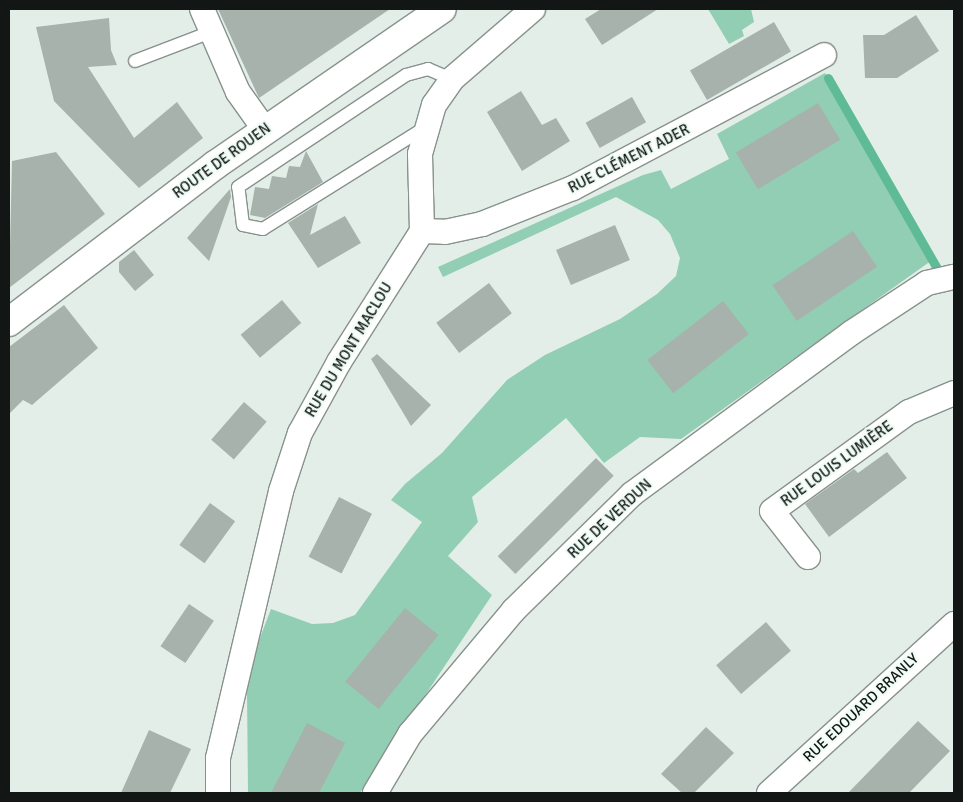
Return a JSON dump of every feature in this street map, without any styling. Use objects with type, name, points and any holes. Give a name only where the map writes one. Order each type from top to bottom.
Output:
[{"type":"street","points":[[202,9],[238,92],[264,130]]},
{"type":"street","name":"ROUTE DE ROUEN","points":[[9,322],[264,130],[442,9]]},
{"type":"street","points":[[422,231],[420,154],[426,127],[434,105],[452,79],[533,9]]},
{"type":"street","name":"RUE CLÉMENT ADER","points":[[422,231],[444,232],[482,224],[573,188],[824,55]]},
{"type":"street","name":"RUE DU MONT MACLOU","points":[[218,793],[218,758],[281,491],[300,433],[339,362],[422,231]]},
{"type":"street","name":"RUE DE VERDUN","points":[[380,791],[410,734],[514,610],[632,494],[851,333],[928,283],[954,277]]},
{"type":"street","name":"RUE LOUIS LUMIÈRE","points":[[808,556],[772,511],[909,412],[954,393]]},
{"type":"street","name":"RUE EDOUARD BRANLY","points":[[769,793],[954,624]]},
{"type":"lane","points":[[135,62],[211,32]]},
{"type":"lane","points":[[426,127],[263,229],[243,225],[238,187],[406,75],[428,69],[452,79]]},
{"type":"green space","points":[[708,9],[751,9],[754,22],[742,30],[744,36],[729,44]]},
{"type":"green space","points":[[825,73],[935,258],[681,439],[640,437],[604,463],[566,418],[472,497],[478,522],[448,556],[492,595],[360,793],[248,793],[247,693],[251,661],[271,609],[312,624],[333,623],[355,615],[422,522],[391,500],[405,484],[442,453],[507,380],[545,355],[620,319],[657,294],[676,276],[680,258],[670,234],[658,220],[616,197],[443,277],[438,267],[643,175],[661,170],[671,189],[729,159],[717,134]]},
{"type":"building","points":[[218,9],[390,9],[259,98]]},
{"type":"building","points":[[601,9],[658,9],[602,45],[585,19]]},
{"type":"building","points":[[916,15],[939,51],[897,78],[865,78],[863,35],[884,35]]},
{"type":"building","points":[[109,18],[111,50],[117,65],[88,67],[134,138],[177,102],[203,138],[139,188],[54,101],[36,27]]},
{"type":"building","points":[[774,22],[791,51],[707,100],[690,70]]},
{"type":"building","points":[[521,91],[542,125],[556,118],[570,141],[522,171],[487,112]]},
{"type":"building","points":[[632,97],[646,122],[600,148],[586,123]]},
{"type":"building","points":[[818,103],[840,140],[758,189],[736,152]]},
{"type":"building","points":[[306,151],[323,182],[265,218],[250,215],[255,187],[269,189],[272,176],[286,178],[289,166],[300,167]]},
{"type":"building","points":[[56,152],[105,214],[9,288],[12,161]]},
{"type":"building","points":[[230,189],[231,197],[209,261],[187,238]]},
{"type":"building","points":[[318,204],[310,235],[345,216],[361,243],[318,268],[288,223]]},
{"type":"building","points":[[615,225],[630,260],[571,285],[556,250]]},
{"type":"building","points":[[853,231],[877,267],[797,321],[773,285]]},
{"type":"building","points":[[134,250],[154,275],[135,291],[119,272],[119,262]]},
{"type":"building","points":[[489,283],[512,313],[459,353],[436,323]]},
{"type":"building","points":[[282,300],[301,323],[260,358],[241,335]]},
{"type":"building","points":[[723,301],[749,334],[673,393],[647,360]]},
{"type":"building","points":[[64,305],[98,348],[32,405],[23,400],[9,414],[9,347]]},
{"type":"building","points":[[377,354],[431,405],[411,426],[371,359]]},
{"type":"building","points":[[244,402],[267,422],[234,459],[211,440]]},
{"type":"building","points":[[887,452],[907,478],[829,537],[805,504],[854,469],[858,473]]},
{"type":"building","points":[[596,458],[614,476],[515,574],[498,556]]},
{"type":"building","points":[[339,497],[372,514],[342,573],[309,557]]},
{"type":"building","points":[[210,503],[235,521],[205,563],[179,545]]},
{"type":"building","points":[[189,604],[214,621],[185,663],[160,646]]},
{"type":"building","points":[[405,608],[438,635],[379,709],[345,682]]},
{"type":"building","points":[[766,622],[791,651],[741,694],[716,665]]},
{"type":"building","points":[[918,721],[950,751],[909,793],[848,793]]},
{"type":"building","points":[[307,723],[345,743],[319,793],[271,793]]},
{"type":"building","points":[[706,727],[734,753],[694,793],[682,793],[661,774]]},
{"type":"building","points":[[149,730],[191,749],[170,793],[121,793]]},
{"type":"waterway","points":[[828,78],[937,268]]}]
